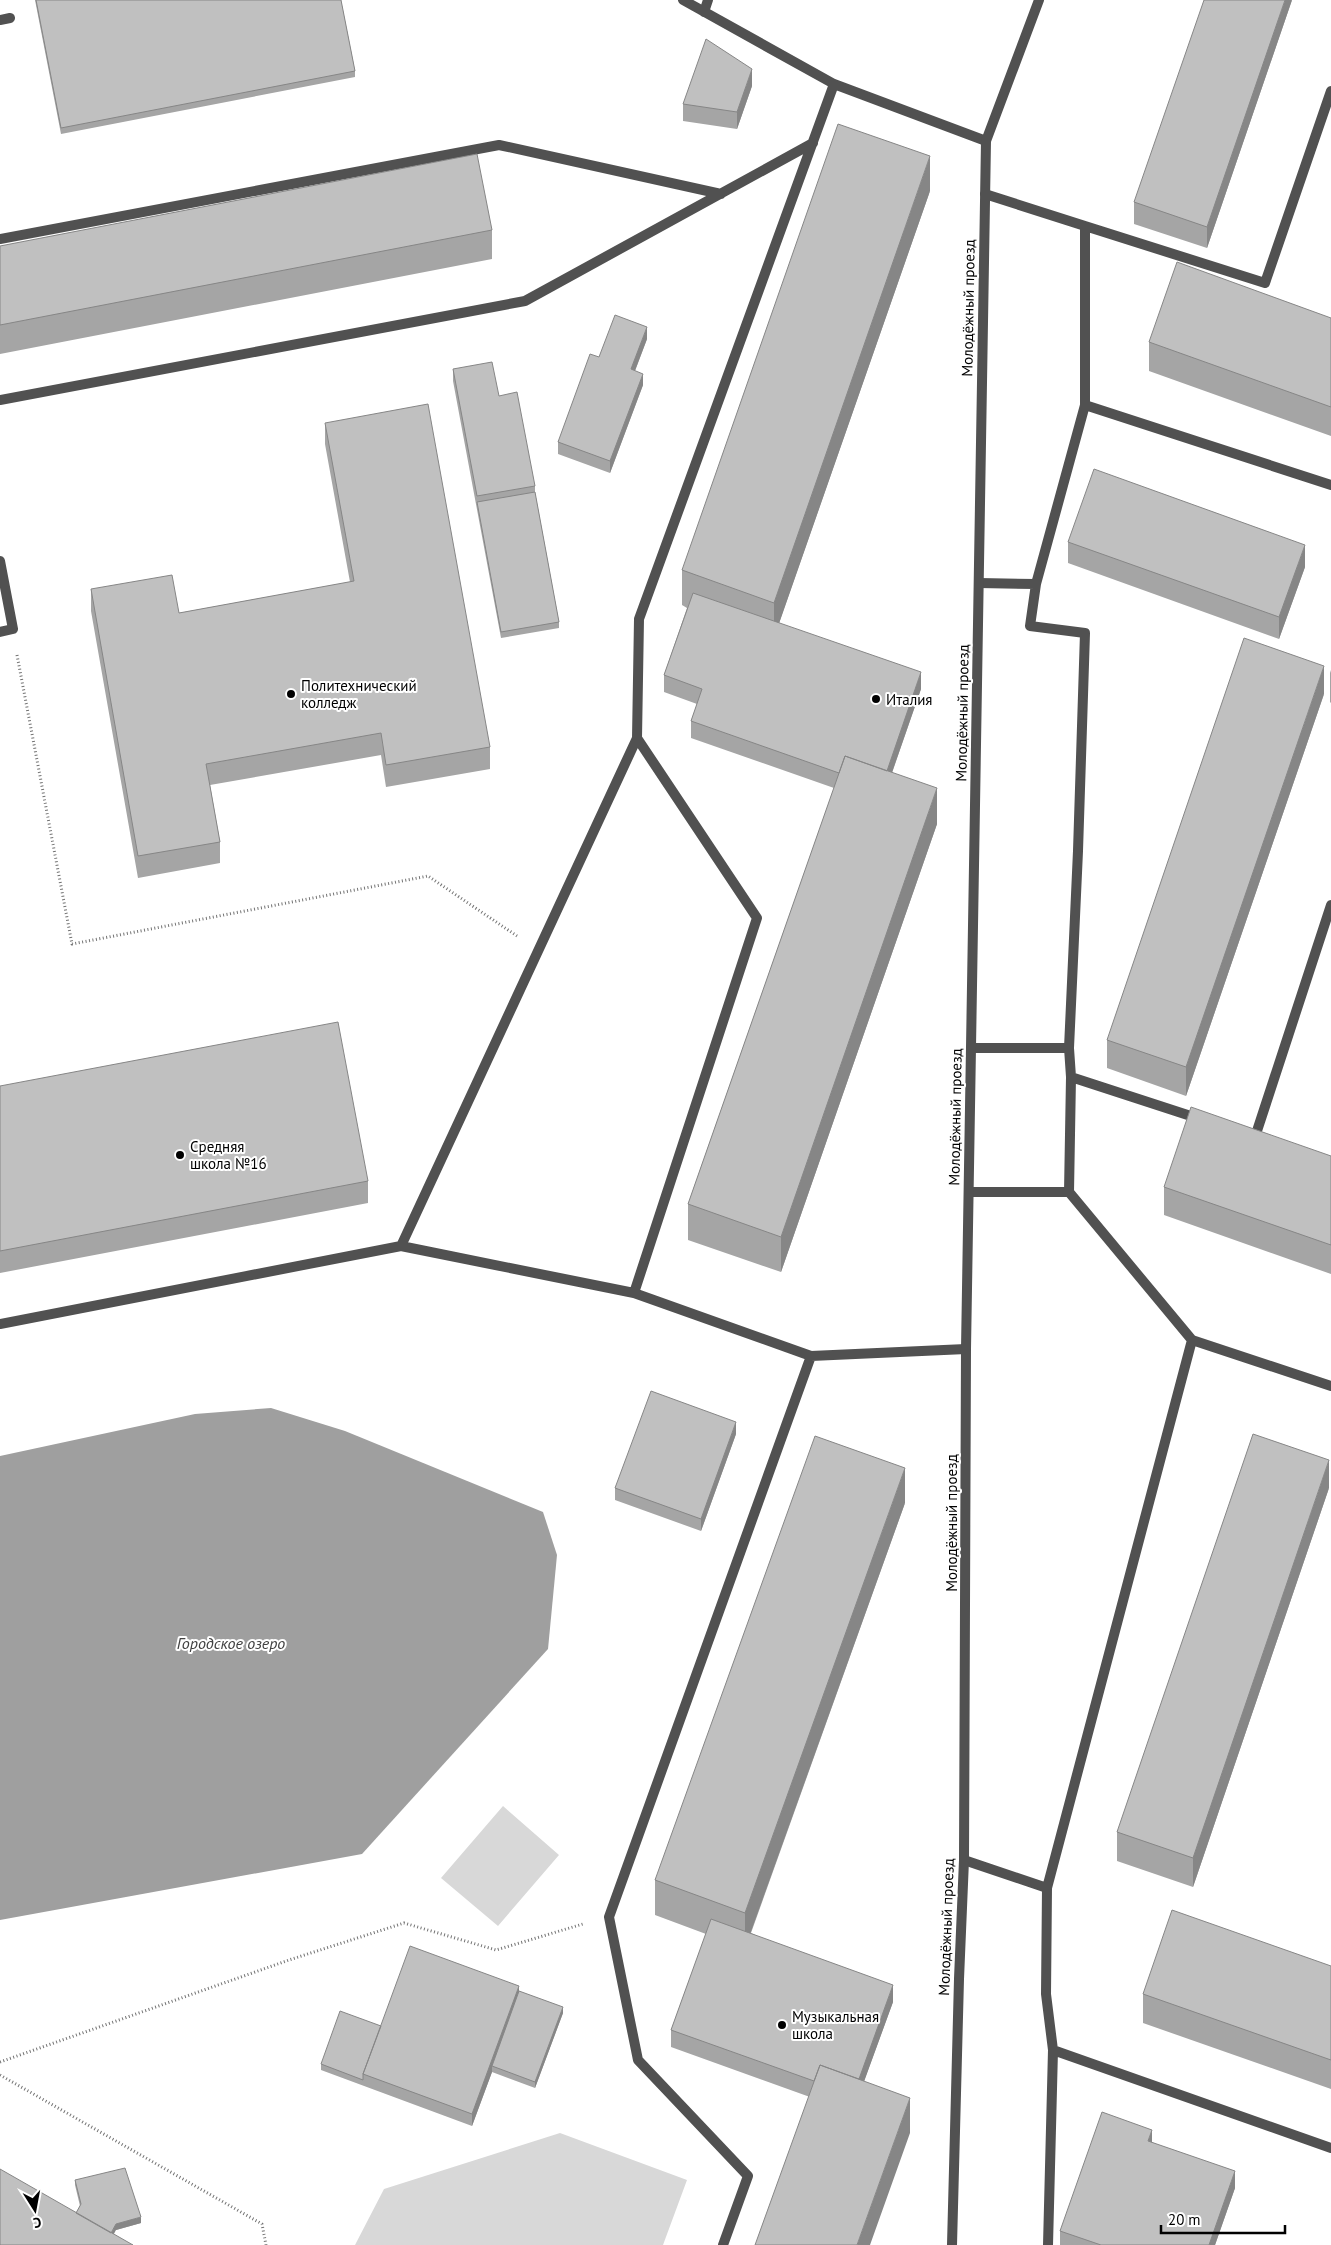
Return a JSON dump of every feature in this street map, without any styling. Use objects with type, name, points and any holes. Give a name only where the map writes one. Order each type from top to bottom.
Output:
[{"type":"street","points":[[683,0],[834,84],[986,141]]},
{"type":"street","points":[[704,12],[708,0]]},
{"type":"street","name":"Молодёжный проезд","points":[[952,2245],[964,1860],[966,1349],[986,141],[1039,0]]},
{"type":"street","points":[[401,1246],[637,738],[639,619],[834,84]]},
{"type":"street","points":[[985,194],[1265,283],[1331,91]]},
{"type":"street","points":[[0,400],[524,301],[813,143]]},
{"type":"street","points":[[0,239],[499,145],[721,194]]},
{"type":"street","points":[[1085,226],[1085,406],[1036,584],[1030,626],[1085,633],[1069,1048],[1072,1077],[1070,1192],[1192,1340],[1331,1386]]},
{"type":"street","points":[[1085,406],[1331,485]]},
{"type":"street","points":[[0,561],[13,629],[0,632]]},
{"type":"street","points":[[979,583],[1036,584]]},
{"type":"street","points":[[634,1293],[757,918],[637,738]]},
{"type":"street","points":[[1237,1130],[1260,1138],[1331,905]]},
{"type":"street","points":[[972,1048],[1069,1048]]},
{"type":"street","points":[[1072,1077],[1209,1122]]},
{"type":"street","points":[[969,1192],[1070,1192]]},
{"type":"street","points":[[0,1324],[401,1246],[634,1293],[811,1356],[966,1349]]},
{"type":"street","points":[[1048,2245],[1053,2050],[1046,1994],[1047,1888],[1192,1340]]},
{"type":"street","points":[[723,2245],[748,2176],[638,2060],[609,1916],[811,1356]]},
{"type":"street","points":[[964,1860],[1047,1888]]},
{"type":"street","points":[[1053,2050],[1331,2148]]},
{"type":"path","points":[[13,629],[72,944],[428,876],[539,951]]},
{"type":"path","points":[[0,2062],[289,1960],[404,1923],[496,1950],[609,1916]]},
{"type":"path","points":[[0,2075],[262,2224],[266,2245]]},
{"type":"shaded area","points":[[503,1806],[559,1855],[498,1926],[441,1878]]},
{"type":"shaded area","points":[[560,2133],[687,2180],[663,2245],[355,2245],[384,2189]]},
{"type":"water","name":"Городское озеро","points":[[271,1408],[345,1431],[543,1512],[557,1555],[548,1649],[362,1854],[0,1920],[0,1456],[195,1414]]},
{"type":"building","points":[[36,0],[341,0],[355,71],[61,128]]},
{"type":"building","points":[[1204,0],[1285,0],[1207,227],[1134,202]]},
{"type":"building","points":[[706,39],[752,69],[737,112],[683,104]]},
{"type":"building","points":[[838,124],[930,156],[774,603],[682,570]]},
{"type":"building","points":[[477,154],[492,230],[0,325],[0,246]]},
{"type":"building","points":[[1177,262],[1331,318],[1331,407],[1149,342]]},
{"type":"building","points":[[615,315],[647,327],[631,369],[643,374],[610,461],[558,442],[590,354],[599,357]]},
{"type":"building","points":[[492,362],[499,396],[517,392],[535,486],[477,496],[453,369]]},
{"type":"building","name":"Политехнический колледж","points":[[428,404],[490,747],[386,765],[381,733],[206,764],[220,842],[138,856],[91,589],[172,575],[179,613],[354,581],[325,423]]},
{"type":"building","points":[[1094,469],[1305,545],[1279,617],[1068,542]]},
{"type":"building","points":[[535,492],[559,622],[501,632],[477,502]]},
{"type":"building","points":[[693,593],[921,672],[887,771],[845,756],[839,773],[691,721],[702,689],[664,675]]},
{"type":"building","points":[[1244,638],[1324,666],[1186,1067],[1107,1040]]},
{"type":"building","points":[[845,756],[937,788],[781,1237],[688,1204]]},
{"type":"building","name":"Средняя школа №16","points":[[338,1022],[368,1181],[0,1251],[0,1086]]},
{"type":"building","points":[[1191,1107],[1331,1156],[1331,1245],[1164,1187]]},
{"type":"building","points":[[651,1391],[736,1422],[701,1519],[615,1488]]},
{"type":"building","points":[[1253,1434],[1329,1460],[1193,1858],[1117,1832]]},
{"type":"building","points":[[815,1436],[905,1468],[745,1913],[655,1880]]},
{"type":"building","points":[[1172,1910],[1331,1966],[1331,2060],[1143,1994]]},
{"type":"building","name":"Музыкальная школа","points":[[711,1919],[893,1985],[859,2079],[820,2065],[814,2081],[671,2030]]},
{"type":"building","points":[[410,1946],[519,1986],[472,2114],[363,2074]]},
{"type":"building","points":[[519,1991],[563,2007],[535,2082],[492,2066]]},
{"type":"building","points":[[340,2011],[381,2026],[363,2074],[363,2080],[321,2064]]},
{"type":"building","points":[[820,2065],[910,2098],[857,2245],[755,2245]]},
{"type":"building","points":[[1102,2112],[1152,2130],[1148,2141],[1235,2171],[1209,2245],[1101,2245],[1060,2231]]},
{"type":"building","points":[[125,2168],[141,2217],[116,2224],[111,2233],[76,2213],[81,2204],[75,2180]]},
{"type":"building","points":[[0,2169],[133,2245],[0,2245]]},
{"type":"place","name":"Политехнический колледж","points":[[291,694]]},
{"type":"place","name":"Италия","points":[[876,699]]},
{"type":"place","name":"Средняя школа №16","points":[[180,1155]]},
{"type":"place","name":"Музыкальная школа","points":[[782,2025]]}]
